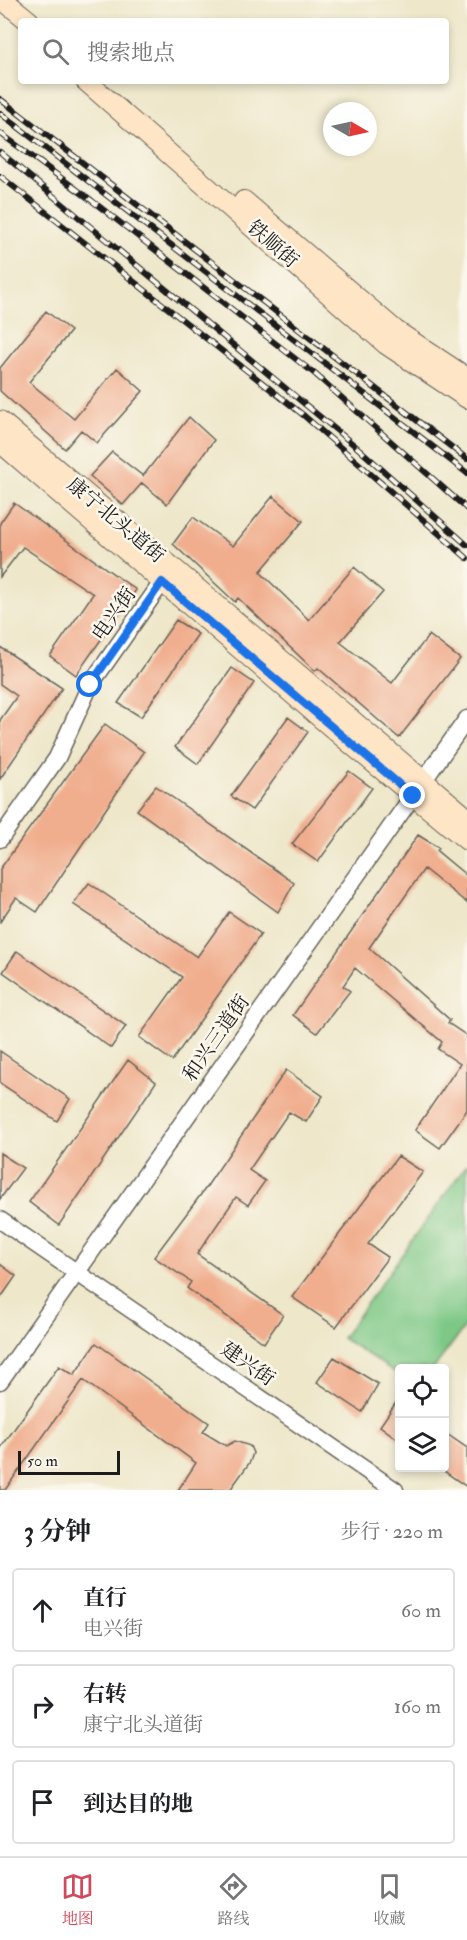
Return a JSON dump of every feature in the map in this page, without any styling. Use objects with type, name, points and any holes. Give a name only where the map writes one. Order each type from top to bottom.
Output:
[{"type":"main road","points":[[3,0],[25,18]]},
{"type":"main road","points":[[0,13],[18,27]]},
{"type":"main road","name":"铁顺街","points":[[89,84],[386,344],[467,398]]},
{"type":"main road","name":"铁顺街","points":[[108,84],[396,331],[467,378]]},
{"type":"main road","name":"康宁北头道街","points":[[0,421],[167,575]]},
{"type":"main road","name":"康宁北头道街","points":[[0,442],[167,575],[419,788]]},
{"type":"main road","points":[[419,788],[467,818]]},
{"type":"main road","points":[[419,788],[467,840]]},
{"type":"street","name":"电兴街","points":[[0,839],[57,758],[90,685],[167,575]]},
{"type":"street","name":"和兴三道街","points":[[0,1381],[467,719]]},
{"type":"street","name":"建兴街","points":[[0,1220],[395,1490]]},
{"type":"green space","points":[[467,1164],[467,1324],[437,1364],[395,1364],[395,1372],[342,1338]]},
{"type":"building","points":[[46,311],[71,331],[29,382],[74,419],[117,368],[143,391],[97,443],[81,430],[65,449],[0,391],[0,368]]},
{"type":"building","points":[[189,417],[214,440],[167,504],[142,483],[123,505],[90,476],[112,452],[143,476]]},
{"type":"building","points":[[273,496],[303,521],[260,572],[309,620],[354,567],[383,592],[340,642],[392,683],[429,635],[460,659],[399,738],[318,668],[315,671],[238,598],[235,602],[173,544],[193,517],[233,546]]},
{"type":"building","points":[[14,503],[136,590],[76,675],[50,656],[93,594],[23,547],[0,577],[0,523]]},
{"type":"building","points":[[176,620],[198,634],[141,717],[118,703]]},
{"type":"building","points":[[0,647],[62,688],[0,779],[0,720],[17,696],[0,684]]},
{"type":"building","points":[[232,668],[254,683],[198,764],[175,747]]},
{"type":"building","points":[[288,717],[308,732],[252,810],[231,796]]},
{"type":"building","points":[[105,724],[144,752],[37,912],[16,898],[0,922],[0,869]]},
{"type":"building","points":[[349,771],[372,788],[318,862],[292,844]]},
{"type":"building","points":[[156,786],[294,883],[278,912],[137,810]]},
{"type":"building","points":[[418,835],[439,848],[437,851],[467,876],[467,903],[424,869],[369,948],[450,1020],[448,1023],[467,1036],[467,1110],[440,1148],[415,1130],[460,1064],[438,1049],[442,1042],[355,968],[343,986],[350,991],[317,1033],[293,1015]]},
{"type":"building","points":[[89,883],[197,957],[229,912],[261,934],[172,1061],[139,1037],[182,977],[73,904]]},
{"type":"building","points":[[17,951],[126,1026],[111,1048],[3,972]]},
{"type":"building","points":[[0,1051],[70,1099],[57,1121],[0,1083]]},
{"type":"building","points":[[128,1060],[156,1082],[59,1225],[29,1202]]},
{"type":"building","points":[[286,1070],[323,1096],[306,1122],[289,1112],[249,1170],[265,1181],[248,1205],[236,1197],[197,1254],[283,1315],[264,1343],[187,1288],[191,1282],[154,1257],[205,1189]]},
{"type":"building","points":[[0,1153],[23,1168],[0,1199]]},
{"type":"building","points":[[398,1156],[423,1172],[368,1244],[388,1257],[336,1327],[292,1297]]},
{"type":"building","points":[[0,1264],[16,1276],[0,1299]]},
{"type":"building","points":[[96,1343],[209,1423],[203,1432],[226,1446],[235,1441],[250,1446],[253,1453],[250,1462],[230,1490],[178,1490],[196,1463],[83,1380],[5,1490],[0,1490],[0,1449],[59,1366],[74,1375]]},
{"type":"building","points":[[334,1357],[378,1384],[362,1412],[317,1382]]},
{"type":"building","points":[[395,1404],[395,1437],[380,1426]]},
{"type":"building","points":[[449,1435],[467,1448],[467,1487],[445,1472],[449,1472]]},
{"type":"railway","points":[[0,99],[467,459]]},
{"type":"railway","points":[[0,113],[467,473]]},
{"type":"railway","points":[[0,133],[91,200],[315,374],[467,509]]},
{"type":"railway","points":[[0,152],[359,449],[467,545]]},
{"type":"railway","points":[[0,176],[302,414],[467,558]]},
{"type":"route","points":[[90,685],[162,582],[413,796]]}]
